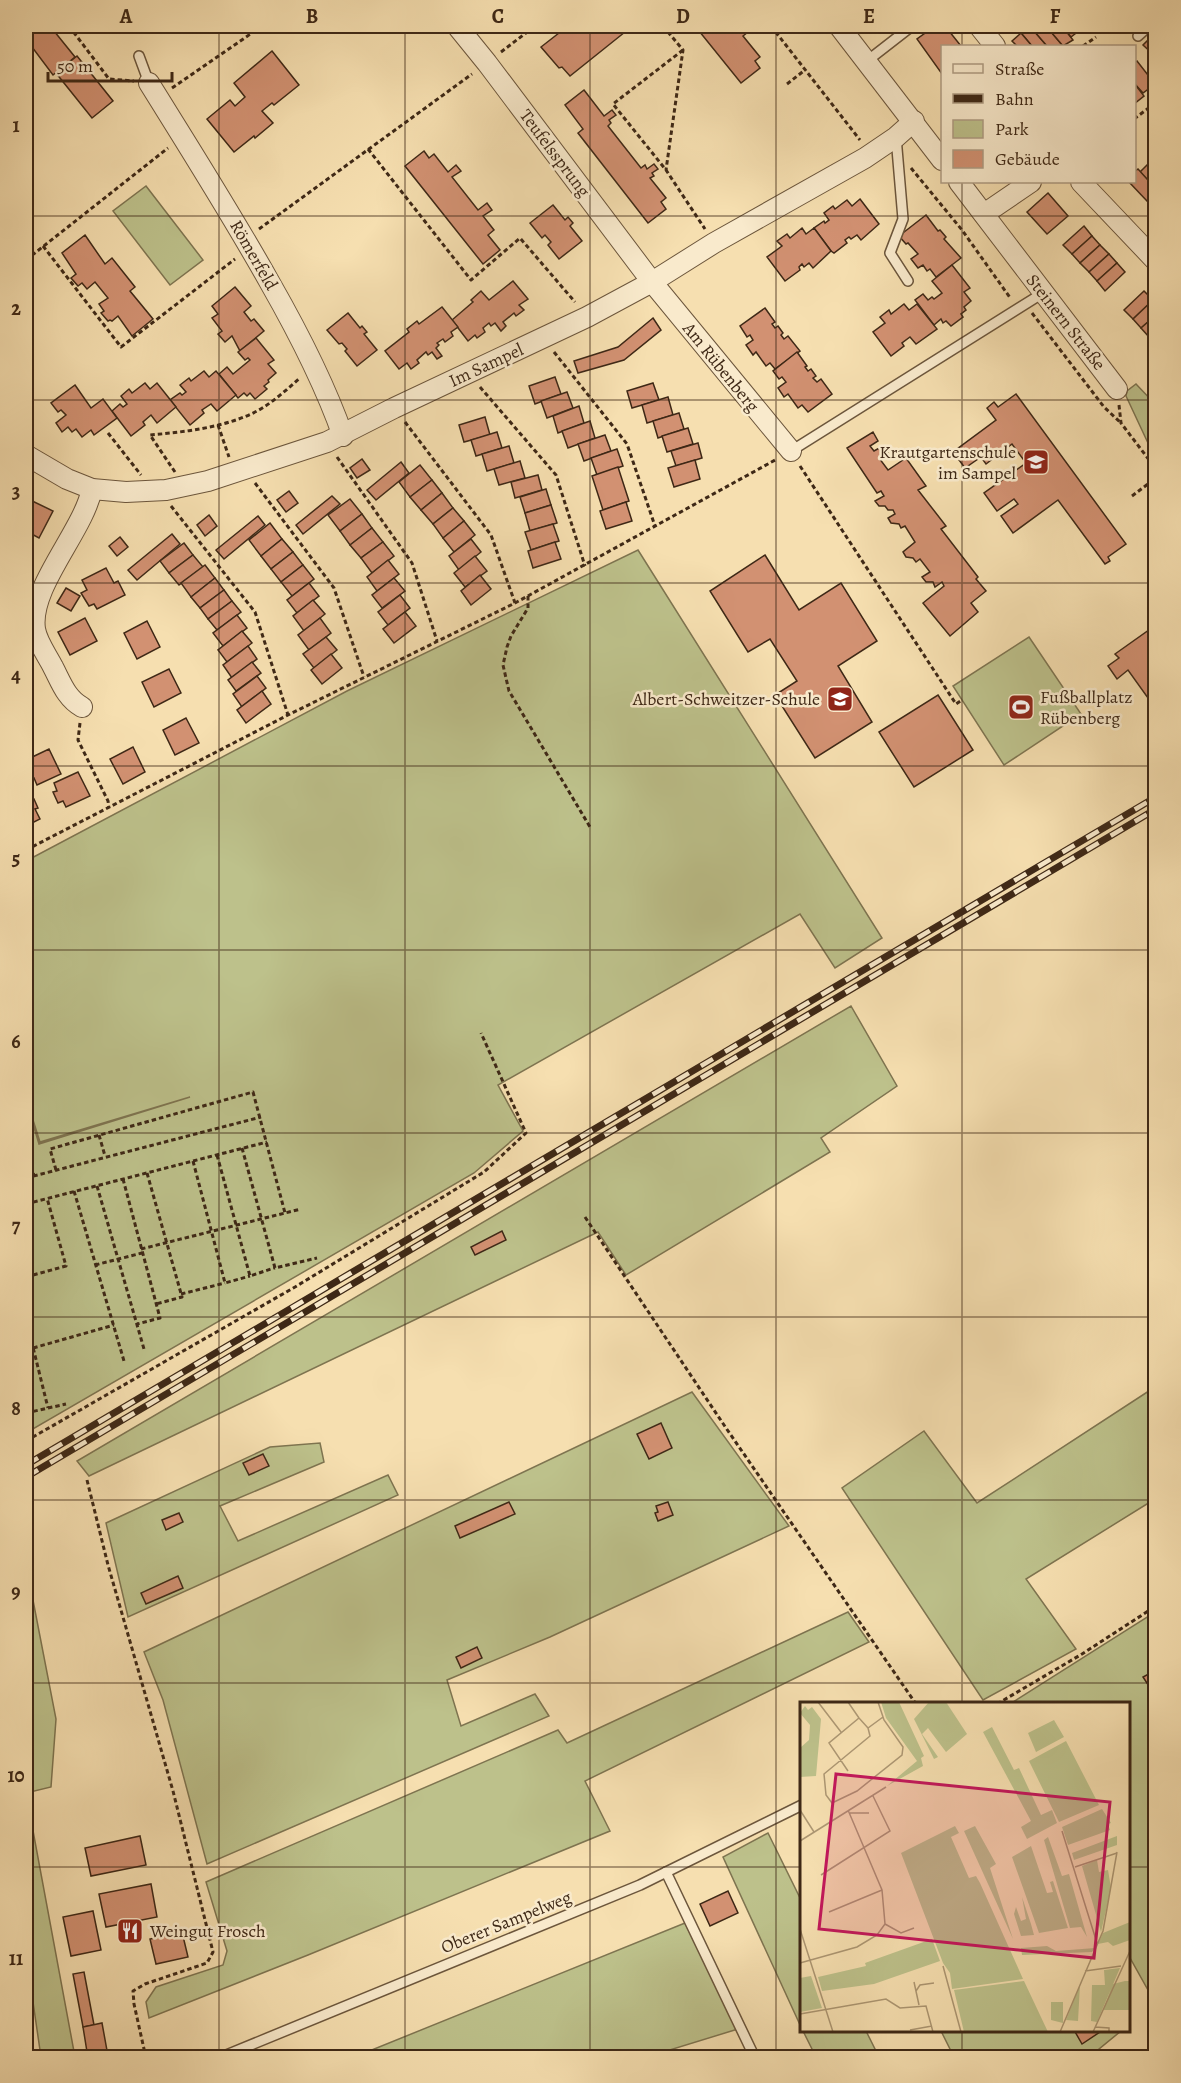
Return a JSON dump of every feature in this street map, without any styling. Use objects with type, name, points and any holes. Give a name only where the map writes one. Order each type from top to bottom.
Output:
[{"type":"street","name":"Teufelssprung","points":[[457,26],[652,282]]},
{"type":"street","points":[[839,26],[941,159]]},
{"type":"street","points":[[979,26],[994,45]]},
{"type":"street","name":"Römerfeld","points":[[154,90],[248,243],[296,328],[330,399],[335,439]]},
{"type":"street","name":"Im Sampel","points":[[26,455],[67,479],[92,489],[126,492],[168,489],[242,471],[335,439],[394,408],[587,317],[652,282],[714,243],[870,155],[914,122]]},
{"type":"street","name":"Steinern Straße","points":[[960,183],[1117,389]]},
{"type":"street","points":[[984,214],[1030,183]]},
{"type":"street","points":[[1082,183],[1155,261]]},
{"type":"street","name":"Am Rübenberg","points":[[652,282],[790,451]]},
{"type":"street","points":[[82,707],[72,701],[65,692],[35,632],[34,615],[38,599],[85,510],[92,489]]},
{"type":"lane","points":[[867,61],[912,26]]},
{"type":"lane","points":[[1138,36],[1149,26]]},
{"type":"lane","points":[[139,56],[154,90]]},
{"type":"lane","points":[[896,137],[903,219],[890,253],[908,281]]},
{"type":"lane","points":[[790,451],[1043,293]]},
{"type":"lane","name":"Oberer Sampelweg","points":[[219,2058],[629,1889],[800,1805]]},
{"type":"lane","points":[[666,1872],[755,2058]]},
{"type":"path","points":[[69,26],[109,79],[154,90],[262,26]]},
{"type":"path","points":[[357,26],[361,30]]},
{"type":"path","points":[[43,246],[121,347],[368,149],[535,26]]},
{"type":"path","points":[[663,26],[683,50],[666,170]]},
{"type":"path","points":[[771,26],[870,155]]},
{"type":"path","points":[[1084,45],[1096,37]]},
{"type":"path","points":[[683,50],[613,104],[666,170],[714,243]]},
{"type":"path","points":[[787,84],[805,69]]},
{"type":"path","points":[[1136,118],[1154,104]]},
{"type":"path","points":[[26,260],[182,137]]},
{"type":"path","points":[[368,149],[471,280],[520,238],[587,317]]},
{"type":"path","points":[[908,163],[1022,307],[1104,407],[1121,423]]},
{"type":"path","points":[[543,338],[627,444],[655,526]]},
{"type":"path","points":[[288,715],[255,612],[171,507],[168,489],[150,435],[218,425],[252,414],[277,398],[314,366]]},
{"type":"path","points":[[469,373],[556,476],[585,566]]},
{"type":"path","name":"Steinern Straße","points":[[1117,389],[1121,423],[1155,470]]},
{"type":"path","points":[[394,408],[491,536],[515,603]]},
{"type":"path","points":[[218,425],[242,471],[253,481],[334,588],[364,677]]},
{"type":"path","points":[[108,433],[168,489]]},
{"type":"path","points":[[335,439],[412,563],[437,641]]},
{"type":"path","points":[[26,850],[288,715],[515,603],[790,451],[956,704],[962,700]]},
{"type":"path","points":[[1132,496],[1155,478]]},
{"type":"path","points":[[528,596],[528,608],[511,636],[503,665],[509,691],[590,827]]},
{"type":"path","points":[[82,707],[78,741],[108,801],[109,808]]},
{"type":"path","points":[[26,1441],[296,1287],[484,1172],[526,1133],[481,1033]]},
{"type":"path","points":[[56,1170],[50,1149],[254,1092],[285,1213]]},
{"type":"path","points":[[26,1178],[261,1117]]},
{"type":"path","points":[[26,1123],[28,1132],[26,1132]]},
{"type":"path","points":[[99,1135],[105,1157]]},
{"type":"path","points":[[26,1204],[267,1142]]},
{"type":"path","points":[[26,1144],[33,1176]]},
{"type":"path","points":[[242,1148],[274,1268]]},
{"type":"path","points":[[217,1155],[250,1276]]},
{"type":"path","points":[[193,1161],[225,1283]]},
{"type":"path","points":[[147,1173],[182,1297],[156,1304]]},
{"type":"path","points":[[123,1179],[160,1318],[137,1324]]},
{"type":"path","points":[[97,1185],[144,1348]]},
{"type":"path","points":[[74,1191],[124,1361]]},
{"type":"path","points":[[26,1277],[66,1266],[47,1198]]},
{"type":"path","points":[[95,1265],[118,1260],[166,1243],[301,1209]]},
{"type":"path","points":[[585,1217],[726,1428],[915,1702]]},
{"type":"path","points":[[181,1294],[317,1258]]},
{"type":"path","points":[[26,1319],[48,1408]]},
{"type":"path","points":[[26,1350],[114,1325]]},
{"type":"path","points":[[26,1413],[66,1404]]},
{"type":"path","points":[[87,1480],[108,1565],[173,1791],[213,1952],[207,1963],[145,1984],[133,1991],[146,2058]]},
{"type":"path","points":[[1000,1702],[1082,1654],[1155,1606]]},
{"type":"green space","points":[[146,186],[203,260],[170,285],[113,211]]},
{"type":"green space","points":[[1136,384],[1155,404],[1155,458],[1126,396],[1127,391]]},
{"type":"green space","points":[[638,550],[882,938],[835,968],[800,914],[498,1085],[523,1131],[474,1173],[26,1433],[26,1101],[39,1144],[190,1097],[40,1142],[26,1098],[26,861],[347,691]]},
{"type":"green space","name":"Fußballplatz Rübenberg","points":[[1029,637],[1081,714],[1004,765],[953,686]]},
{"type":"green space","points":[[851,1006],[897,1086],[821,1138],[830,1152],[626,1275],[598,1232],[89,1476],[77,1461]]},
{"type":"green space","points":[[1155,1387],[1155,1499],[1026,1579],[1076,1649],[983,1700],[842,1488],[924,1431],[977,1503]]},
{"type":"green space","points":[[692,1392],[789,1526],[550,1637],[447,1680],[461,1726],[535,1694],[549,1716],[207,1864],[163,1700],[144,1652]]},
{"type":"green space","points":[[320,1443],[324,1462],[220,1506],[238,1541],[388,1475],[398,1495],[128,1617],[106,1523],[270,1447]]},
{"type":"green space","points":[[26,1564],[56,1719],[51,1787],[26,1793]]},
{"type":"green space","points":[[848,1612],[869,1642],[585,1781],[610,1831],[149,2018],[146,2002],[156,1987],[223,1965],[227,1951],[206,1882],[558,1730],[567,1743]]},
{"type":"green space","points":[[1155,1612],[1156,1997],[1153,1999],[1130,1958],[1130,1702],[1013,1702]]},
{"type":"green space","points":[[26,1793],[75,2057],[41,2057],[26,1954]]},
{"type":"green space","points":[[768,1833],[800,1898],[800,2025],[723,1857]]},
{"type":"green space","points":[[685,1923],[738,2029],[650,2057],[352,2058]]},
{"type":"green space","points":[[804,2032],[866,2032],[879,2057],[816,2057]]},
{"type":"green space","points":[[942,2032],[1120,2032],[1088,2058],[954,2057]]},
{"type":"building","points":[[26,26],[50,26],[75,57],[53,75],[26,39]]},
{"type":"building","points":[[568,26],[620,26],[625,32],[570,76],[562,67],[559,68],[541,47]]},
{"type":"building","points":[[695,26],[751,26],[753,28],[743,36],[760,57],[755,61],[760,68],[741,83]]},
{"type":"building","points":[[935,26],[945,26],[960,45],[941,45],[941,73],[917,39]]},
{"type":"building","points":[[1031,26],[1046,45],[1031,45],[1021,33]]},
{"type":"building","points":[[1041,26],[1046,26],[1062,45],[1046,45],[1034,31]]},
{"type":"building","points":[[1046,26],[1062,26],[1073,40],[1062,45]]},
{"type":"building","points":[[1062,26],[1076,26],[1080,30],[1071,37]]},
{"type":"building","points":[[1156,32],[1156,57],[1143,45]]},
{"type":"building","points":[[1021,33],[1031,45],[1016,45],[1012,41]]},
{"type":"building","points":[[272,51],[299,85],[274,105],[272,103],[262,111],[273,123],[234,152],[207,119],[230,100],[235,106],[245,97],[234,83]]},
{"type":"building","points":[[77,56],[113,101],[92,118],[56,73]]},
{"type":"building","points":[[1136,62],[1155,84],[1143,93],[1136,85]]},
{"type":"building","points":[[1136,86],[1144,96],[1136,102]]},
{"type":"building","points":[[584,90],[604,116],[612,110],[616,115],[609,120],[611,123],[608,126],[641,168],[645,165],[647,169],[654,164],[658,169],[652,173],[654,176],[650,178],[666,198],[661,202],[666,209],[648,223],[578,133],[583,129],[565,105]]},
{"type":"building","points":[[424,151],[429,158],[434,154],[448,172],[456,165],[461,171],[452,177],[478,210],[487,203],[492,210],[483,216],[494,230],[488,235],[500,250],[483,264],[405,166]]},
{"type":"building","points":[[1150,162],[1156,168],[1156,189],[1140,172]]},
{"type":"building","points":[[1138,169],[1156,189],[1156,194],[1147,201],[1130,183],[1136,183]]},
{"type":"building","points":[[1048,193],[1068,216],[1047,234],[1027,212]]},
{"type":"building","points":[[860,199],[879,224],[861,240],[857,235],[851,239],[849,237],[845,240],[847,243],[834,253],[814,228],[829,220],[824,213],[833,206],[835,209],[847,200],[852,206]]},
{"type":"building","points":[[553,205],[565,220],[568,217],[573,223],[570,226],[582,241],[559,259],[548,245],[551,242],[545,235],[542,238],[530,223]]},
{"type":"building","points":[[926,215],[961,258],[936,277],[930,269],[927,271],[923,265],[918,268],[911,259],[918,254],[899,236]]},
{"type":"building","points":[[1084,226],[1092,236],[1072,254],[1063,245]]},
{"type":"building","points":[[802,228],[806,234],[814,228],[831,251],[813,268],[809,263],[804,267],[802,264],[799,267],[800,270],[785,281],[767,257],[782,246],[777,241],[787,234],[790,238]]},
{"type":"building","points":[[85,235],[105,264],[112,258],[135,287],[130,291],[153,319],[132,336],[118,316],[108,321],[101,313],[104,311],[99,304],[108,298],[95,282],[87,289],[82,283],[78,286],[71,278],[76,274],[62,253]]},
{"type":"building","points":[[1092,236],[1100,245],[1080,263],[1072,254]]},
{"type":"building","points":[[1100,245],[1109,254],[1089,272],[1080,263]]},
{"type":"building","points":[[1109,254],[1117,263],[1097,281],[1089,272]]},
{"type":"building","points":[[1117,263],[1125,272],[1105,291],[1097,281]]},
{"type":"building","points":[[952,265],[970,288],[964,292],[971,301],[964,307],[966,310],[961,314],[963,317],[951,326],[946,321],[943,323],[941,319],[934,325],[915,300],[923,294],[928,300],[932,297],[934,299],[942,293],[932,281]]},
{"type":"building","points":[[513,281],[528,299],[519,305],[524,310],[516,316],[514,313],[503,322],[506,326],[501,331],[495,323],[491,326],[489,323],[483,328],[485,332],[477,338],[475,335],[468,341],[452,320],[473,302],[471,300],[481,291],[489,300]]},
{"type":"building","points":[[235,287],[251,306],[244,312],[251,321],[254,319],[264,331],[240,351],[232,336],[225,342],[218,334],[222,331],[212,318],[218,314],[212,306]]},
{"type":"building","points":[[1144,291],[1153,300],[1133,319],[1124,310]]},
{"type":"building","points":[[1153,300],[1156,303],[1156,315],[1141,328],[1133,319]]},
{"type":"building","points":[[904,304],[909,310],[917,304],[937,329],[916,344],[910,337],[902,343],[904,346],[891,356],[873,332],[885,323],[880,317],[889,310],[891,314]]},
{"type":"building","points":[[442,307],[458,327],[451,332],[453,336],[445,342],[443,339],[437,343],[439,345],[436,348],[442,356],[437,359],[432,352],[428,355],[426,352],[417,360],[419,363],[411,369],[407,363],[399,369],[385,351],[409,332],[407,329],[417,321],[419,324]]},
{"type":"building","points":[[765,308],[775,322],[772,324],[775,328],[778,326],[784,339],[788,336],[800,351],[775,369],[770,363],[766,366],[756,352],[753,355],[746,345],[753,340],[750,335],[747,337],[740,326]]},
{"type":"building","points":[[348,313],[360,328],[362,326],[367,332],[364,334],[377,350],[357,366],[345,351],[347,349],[342,343],[339,344],[327,330]]},
{"type":"building","points":[[1156,315],[1156,332],[1149,337],[1141,328]]},
{"type":"building","points":[[653,318],[661,330],[624,360],[578,373],[574,361],[618,347]]},
{"type":"building","points":[[256,338],[274,360],[268,364],[276,373],[264,386],[267,389],[255,399],[250,393],[247,396],[244,393],[238,398],[219,374],[227,367],[233,374],[250,360],[248,358],[245,360],[238,352]]},
{"type":"building","points":[[797,352],[808,371],[811,369],[816,376],[813,378],[817,382],[821,379],[832,394],[808,412],[802,405],[798,408],[788,394],[784,397],[778,388],[786,382],[782,377],[779,379],[773,371]]},
{"type":"building","points":[[204,371],[209,377],[216,371],[236,395],[217,411],[211,404],[202,410],[204,413],[190,425],[170,400],[186,392],[180,385],[189,378],[191,381]]},
{"type":"building","points":[[555,377],[561,394],[535,404],[529,386]]},
{"type":"building","points":[[145,383],[150,389],[157,383],[176,407],[157,423],[151,415],[143,422],[145,425],[131,436],[112,411],[120,404],[123,407],[127,404],[121,396],[129,389],[132,393]]},
{"type":"building","points":[[653,383],[659,400],[632,408],[627,391]]},
{"type":"building","points":[[75,385],[91,408],[103,399],[117,418],[94,435],[91,430],[82,437],[76,429],[72,432],[68,427],[62,432],[56,423],[66,415],[61,410],[58,412],[51,403]]},
{"type":"building","points":[[567,392],[573,408],[547,418],[541,401]]},
{"type":"building","points":[[1016,394],[1126,544],[1108,557],[1110,561],[1105,564],[1058,500],[1013,533],[1001,516],[1018,504],[1014,499],[997,511],[984,493],[1026,463],[1012,444],[986,464],[981,457],[965,468],[953,452],[996,420],[987,408],[994,402],[998,407]]},
{"type":"building","points":[[668,397],[673,415],[647,423],[642,405]]},
{"type":"building","points":[[579,406],[584,423],[558,433],[553,416]]},
{"type":"building","points":[[679,413],[684,429],[658,438],[653,421]]},
{"type":"building","points":[[485,417],[490,435],[464,442],[459,425]]},
{"type":"building","points":[[590,421],[595,438],[568,448],[562,431]]},
{"type":"building","points":[[688,428],[693,444],[667,452],[662,436]]},
{"type":"building","points":[[497,432],[502,448],[476,456],[471,440]]},
{"type":"building","points":[[873,432],[878,441],[870,446],[874,451],[883,446],[888,453],[879,458],[888,470],[906,458],[926,486],[918,490],[946,526],[941,529],[986,591],[971,603],[978,612],[950,636],[923,603],[944,586],[942,582],[935,587],[933,582],[926,582],[922,577],[930,572],[920,559],[916,562],[913,558],[906,557],[903,552],[915,542],[905,526],[901,528],[899,524],[891,523],[888,518],[895,514],[893,510],[879,506],[875,501],[884,496],[881,491],[877,493],[847,448]]},
{"type":"building","points":[[605,435],[611,451],[584,461],[578,444]]},
{"type":"building","points":[[698,443],[702,458],[676,466],[671,451]]},
{"type":"building","points":[[509,446],[514,463],[487,471],[482,454]]},
{"type":"building","points":[[617,449],[623,466],[597,475],[591,458]]},
{"type":"building","points":[[362,459],[370,470],[357,478],[350,468]]},
{"type":"building","points":[[695,460],[700,479],[674,487],[668,468]]},
{"type":"building","points":[[520,461],[525,478],[499,485],[494,469]]},
{"type":"building","points":[[401,462],[409,473],[376,500],[367,490]]},
{"type":"building","points":[[420,465],[432,480],[410,497],[399,482]]},
{"type":"building","points":[[618,467],[629,501],[603,510],[592,476]]},
{"type":"building","points":[[538,475],[542,490],[515,498],[511,482]]},
{"type":"building","points":[[432,480],[442,493],[421,510],[410,497]]},
{"type":"building","points":[[546,489],[551,505],[525,513],[520,497]]},
{"type":"building","points":[[289,491],[298,503],[286,512],[277,500]]},
{"type":"building","points":[[442,493],[453,508],[433,524],[421,510]]},
{"type":"building","points":[[332,496],[340,504],[303,534],[296,525]]},
{"type":"building","points":[[26,498],[53,511],[39,538],[26,531]]},
{"type":"building","points":[[350,499],[362,514],[340,531],[328,515]]},
{"type":"building","points":[[626,502],[632,521],[606,529],[600,511]]},
{"type":"building","points":[[551,505],[557,523],[530,531],[525,513]]},
{"type":"building","points":[[453,508],[464,521],[443,538],[433,524]]},
{"type":"building","points":[[362,514],[372,528],[350,545],[340,531]]},
{"type":"building","points":[[209,515],[217,526],[205,536],[197,525]]},
{"type":"building","points":[[258,516],[265,525],[224,559],[216,550]]},
{"type":"building","points":[[464,521],[475,535],[454,552],[443,538]]},
{"type":"building","points":[[270,523],[282,539],[261,556],[249,540]]},
{"type":"building","points":[[553,524],[559,541],[531,550],[525,532]]},
{"type":"building","points":[[372,528],[383,542],[361,558],[350,545]]},
{"type":"building","points":[[172,534],[180,544],[137,580],[128,570]]},
{"type":"building","points":[[120,537],[128,547],[117,556],[109,546]]},
{"type":"building","points":[[282,539],[293,552],[271,569],[261,556]]},
{"type":"building","points":[[471,539],[481,552],[459,570],[449,556]]},
{"type":"building","points":[[383,542],[394,556],[372,573],[361,558]]},
{"type":"building","points":[[555,542],[561,559],[533,568],[528,551]]},
{"type":"building","points":[[184,543],[193,555],[169,573],[160,561]]},
{"type":"building","points":[[293,552],[303,565],[281,582],[271,569]]},
{"type":"building","points":[[193,555],[203,567],[179,585],[169,573]]},
{"type":"building","points":[[765,555],[799,610],[841,583],[877,641],[838,666],[872,722],[815,758],[775,695],[797,681],[770,639],[748,652],[710,591]]},
{"type":"building","points":[[475,556],[487,571],[465,587],[454,573]]},
{"type":"building","points":[[388,560],[399,574],[377,591],[367,577]]},
{"type":"building","points":[[205,565],[215,578],[191,597],[181,583]]},
{"type":"building","points":[[303,565],[314,579],[292,596],[281,582]]},
{"type":"building","points":[[106,568],[114,583],[118,581],[125,595],[97,609],[94,604],[89,606],[81,593],[87,590],[82,580]]},
{"type":"building","points":[[480,575],[491,589],[471,605],[461,591]]},
{"type":"building","points":[[215,578],[224,590],[200,608],[191,597]]},
{"type":"building","points":[[394,578],[405,591],[382,608],[372,595]]},
{"type":"building","points":[[309,583],[319,596],[297,613],[287,600]]},
{"type":"building","points":[[66,588],[80,596],[71,611],[57,603]]},
{"type":"building","points":[[224,590],[232,601],[208,619],[200,608]]},
{"type":"building","points":[[400,595],[410,608],[388,625],[378,612]]},
{"type":"building","points":[[313,600],[325,614],[304,631],[293,616]]},
{"type":"building","points":[[232,601],[241,612],[217,630],[208,619]]},
{"type":"building","points":[[405,612],[416,626],[394,643],[383,629]]},
{"type":"building","points":[[237,615],[247,628],[223,646],[213,633]]},
{"type":"building","points":[[85,618],[97,641],[70,655],[58,632]]},
{"type":"building","points":[[320,618],[331,633],[309,650],[298,635]]},
{"type":"building","points":[[147,621],[160,647],[137,659],[124,633]]},
{"type":"building","points":[[1156,625],[1156,703],[1153,705],[1128,670],[1117,679],[1108,666],[1119,658],[1115,654]]},
{"type":"building","points":[[242,631],[252,643],[227,662],[218,650]]},
{"type":"building","points":[[326,637],[337,650],[314,668],[303,654]]},
{"type":"building","points":[[248,646],[257,659],[232,678],[223,665]]},
{"type":"building","points":[[331,654],[342,668],[322,684],[311,670]]},
{"type":"building","points":[[252,662],[261,673],[236,691],[228,680]]},
{"type":"building","points":[[169,669],[181,693],[154,707],[142,682]]},
{"type":"building","points":[[257,676],[266,688],[242,707],[233,694]]},
{"type":"building","points":[[262,691],[271,704],[246,723],[237,710]]},
{"type":"building","points":[[938,695],[973,750],[914,787],[879,732]]},
{"type":"building","points":[[186,718],[199,743],[175,755],[163,730]]},
{"type":"building","points":[[133,747],[145,772],[123,784],[110,759]]},
{"type":"building","points":[[49,749],[61,774],[37,785],[34,778],[29,780],[26,760]]},
{"type":"building","points":[[78,772],[90,796],[66,807],[63,801],[58,803],[53,792],[57,791],[54,783]]},
{"type":"building","points":[[26,792],[31,801],[34,799],[38,808],[35,809],[40,819],[26,826]]},
{"type":"building","points":[[502,1231],[506,1240],[475,1255],[471,1247]]},
{"type":"building","points":[[661,1423],[672,1448],[649,1459],[637,1434]]},
{"type":"building","points":[[263,1454],[269,1466],[249,1475],[243,1463]]},
{"type":"building","points":[[509,1502],[515,1514],[460,1538],[455,1526]]},
{"type":"building","points":[[668,1502],[673,1515],[658,1521],[655,1513],[658,1512],[656,1506]]},
{"type":"building","points":[[179,1513],[183,1522],[166,1530],[162,1520]]},
{"type":"building","points":[[178,1576],[183,1588],[146,1604],[141,1593]]},
{"type":"building","points":[[477,1647],[482,1658],[461,1668],[456,1657]]},
{"type":"building","points":[[1156,1670],[1156,1697],[1143,1677]]},
{"type":"building","points":[[140,1836],[146,1865],[91,1876],[85,1848]]},
{"type":"building","points":[[151,1884],[157,1917],[106,1927],[99,1894]]},
{"type":"building","points":[[728,1891],[738,1913],[710,1926],[700,1904]]},
{"type":"building","points":[[93,1911],[101,1950],[71,1956],[63,1917]]},
{"type":"building","points":[[182,1932],[188,1957],[156,1964],[150,1939]]},
{"type":"building","points":[[84,1972],[94,2025],[83,2027],[73,1974]]},
{"type":"building","points":[[102,2023],[108,2056],[88,2058],[83,2027]]},
{"type":"building","points":[[1075,2032],[1100,2032],[1082,2044]]},
{"type":"railway","points":[[26,1465],[1156,797]]},
{"type":"railway","points":[[26,1477],[1156,809]]},
{"type":"place","name":"Krautgartenschule im Sampel","points":[[1036,462]]},
{"type":"place","name":"Albert-Schweitzer-Schule","points":[[840,699]]},
{"type":"place","name":"Fußballplatz Rübenberg","points":[[1021,707]]},
{"type":"place","name":"Weingut Frosch","points":[[130,1931]]}]
